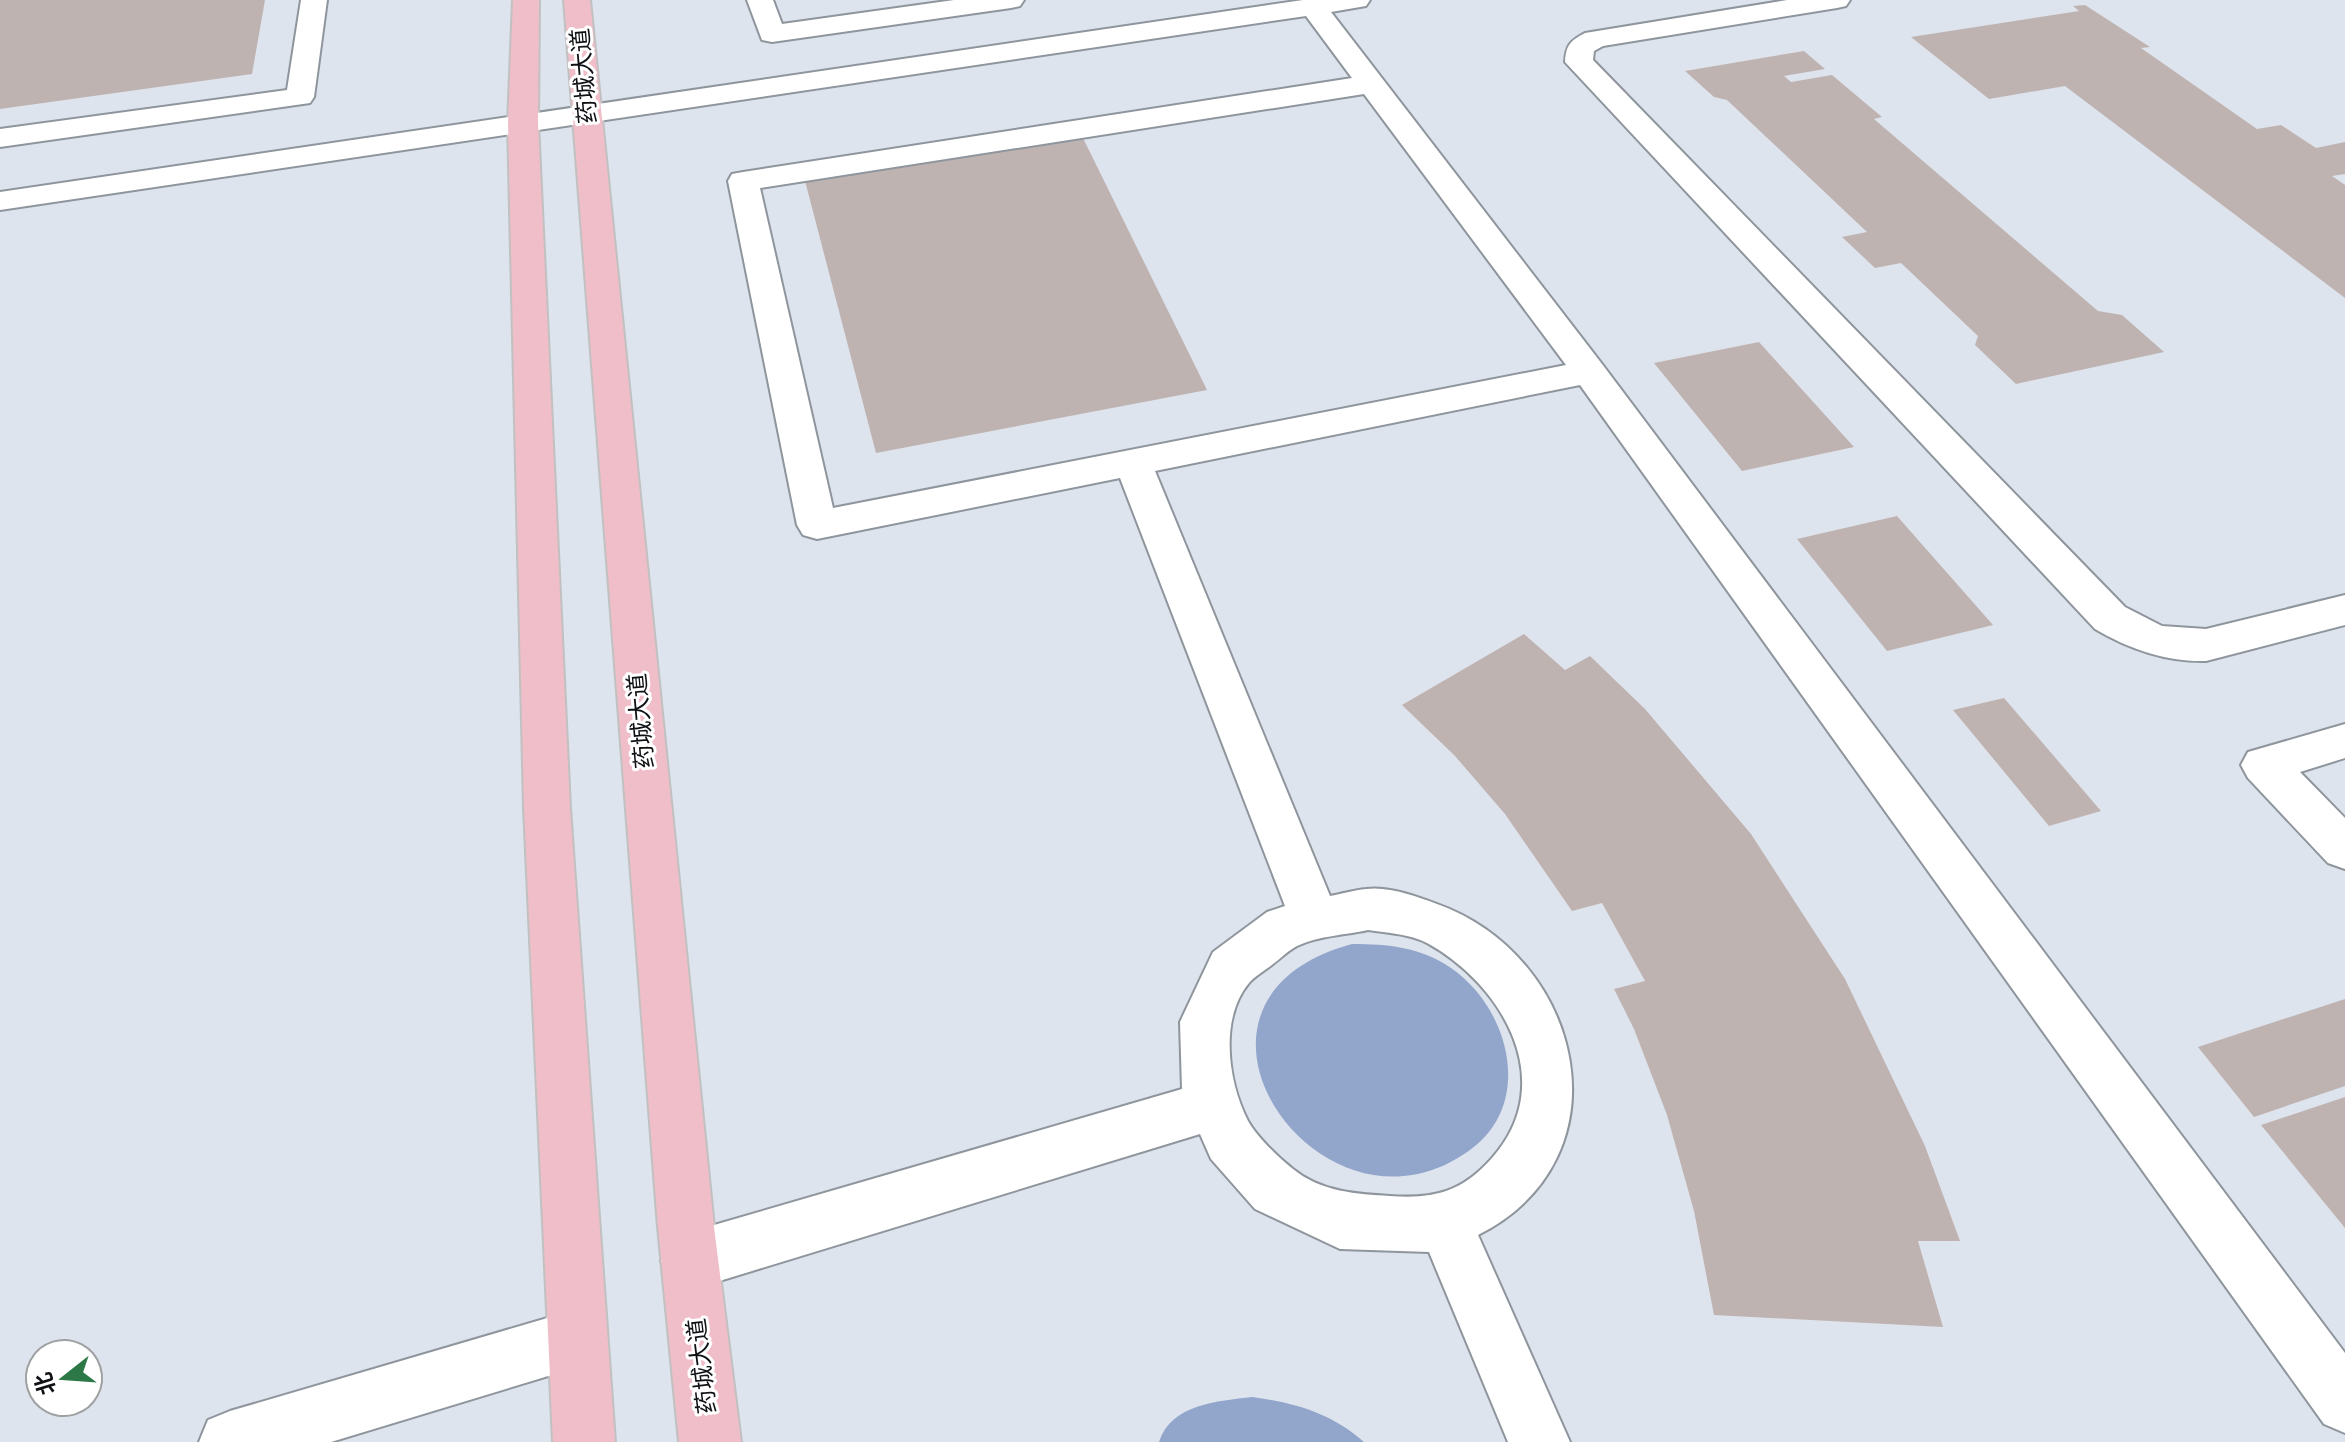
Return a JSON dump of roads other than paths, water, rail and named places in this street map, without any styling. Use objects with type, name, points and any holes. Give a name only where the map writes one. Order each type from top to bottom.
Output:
[{"type":"main road","points":[[526,0],[523,123],[547,808],[584,1442]]},
{"type":"main road","name":"药城大道","points":[[577,0],[690,1261],[710,1442]]},
{"type":"street","points":[[0,138],[300,97],[314,0]]},
{"type":"street","points":[[760,0],[772,34],[1011,0]]},
{"type":"street","points":[[0,201],[1357,0]]},
{"type":"street","points":[[1837,0],[1785,4],[1595,39],[1580,47],[1577,54],[1579,62],[2110,618],[2149,639],[2189,646],[2206,645],[2345,610]]},
{"type":"street","points":[[1313,7],[1589,372],[2345,1403]]},
{"type":"street","points":[[1372,84],[743,181],[817,525],[1589,372]]},
{"type":"street","points":[[1133,463],[1313,915]]},
{"type":"street","points":[[2345,741],[2264,765],[2345,849]]},
{"type":"street","points":[[1368,909],[1407,914],[1445,928],[1478,949],[1508,976],[1530,1009],[1544,1046],[1549,1084],[1543,1123],[1527,1158],[1500,1190],[1466,1212],[1425,1226],[1381,1229],[1336,1221],[1294,1203],[1258,1177],[1229,1143],[1210,1106],[1202,1068],[1203,1030],[1214,994],[1234,964],[1261,939],[1294,921],[1313,915],[1368,909]]},
{"type":"street","points":[[690,1261],[1210,1106]]},
{"type":"street","points":[[1443,1220],[1539,1442]]},
{"type":"street","points":[[230,1442],[578,1338]]},
{"type":"water","points":[[1352,944],[1404,948],[1440,961],[1471,985],[1487,1005],[1499,1028],[1506,1053],[1508,1079],[1504,1103],[1493,1126],[1475,1146],[1418,1174],[1363,1173],[1315,1150],[1278,1111],[1258,1065],[1260,1017],[1290,974]]},
{"type":"water","points":[[1252,1397],[1312,1411],[1339,1424],[1364,1442],[1159,1442],[1165,1429],[1185,1412],[1211,1403]]}]
